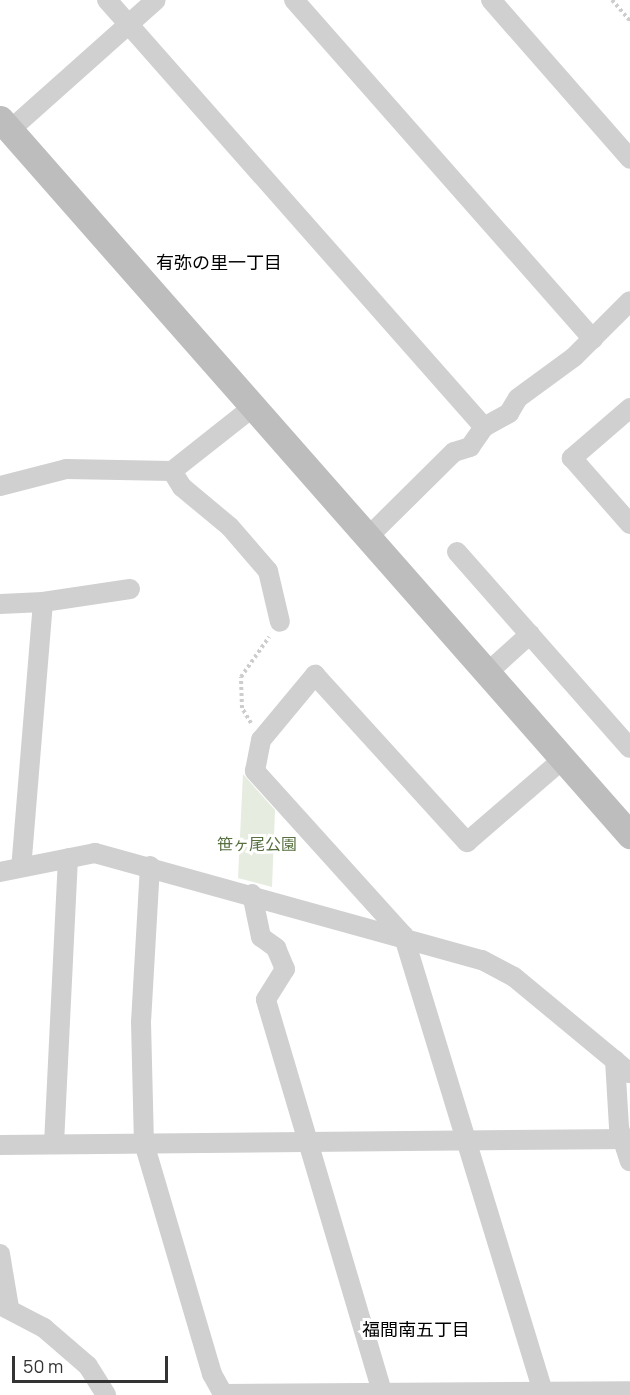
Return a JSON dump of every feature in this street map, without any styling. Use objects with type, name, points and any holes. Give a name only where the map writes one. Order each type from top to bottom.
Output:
[{"type":"street","points":[[107,0],[484,427]]},
{"type":"street","points":[[156,0],[5,125],[630,836]]},
{"type":"street","points":[[294,0],[593,339]]},
{"type":"street","points":[[490,0],[630,159]]},
{"type":"street","points":[[368,537],[454,452],[470,447],[484,427],[509,413],[518,398],[593,339],[630,301]]},
{"type":"street","points":[[0,486],[66,469],[172,471],[253,407]]},
{"type":"street","points":[[630,408],[572,458],[630,524]]},
{"type":"street","points":[[172,471],[182,487],[230,527],[268,571],[280,622]]},
{"type":"street","points":[[456,552],[630,748]]},
{"type":"street","points":[[0,604],[43,602],[130,589]]},
{"type":"street","points":[[21,867],[43,602]]},
{"type":"street","points":[[487,673],[530,634]]},
{"type":"street","points":[[543,1393],[403,935],[255,771],[261,740],[315,675],[467,842],[563,759]]},
{"type":"street","points":[[0,872],[95,853],[403,935],[514,977],[630,1073]]},
{"type":"street","points":[[54,1144],[68,858]]},
{"type":"street","points":[[150,866],[141,1022],[144,1143],[212,1374],[223,1394],[630,1391]]},
{"type":"street","points":[[252,894],[261,937],[276,948],[285,969],[266,1000],[383,1394]]},
{"type":"street","points":[[615,1060],[630,1161]]},
{"type":"street","points":[[0,1145],[626,1139]]},
{"type":"street","points":[[0,1254],[5,1307],[44,1328],[88,1366],[106,1395]]},
{"type":"path","points":[[612,0],[630,21]]},
{"type":"path","points":[[261,740],[242,708],[241,677],[280,622]]},
{"type":"green space","name":"笹ヶ尾公園","points":[[243,774],[275,810],[272,887],[238,878]]},
{"type":"district","name":"有弥の里一丁目","points":[[219,262]]},
{"type":"district","name":"福間南五丁目","points":[[416,1329]]}]
